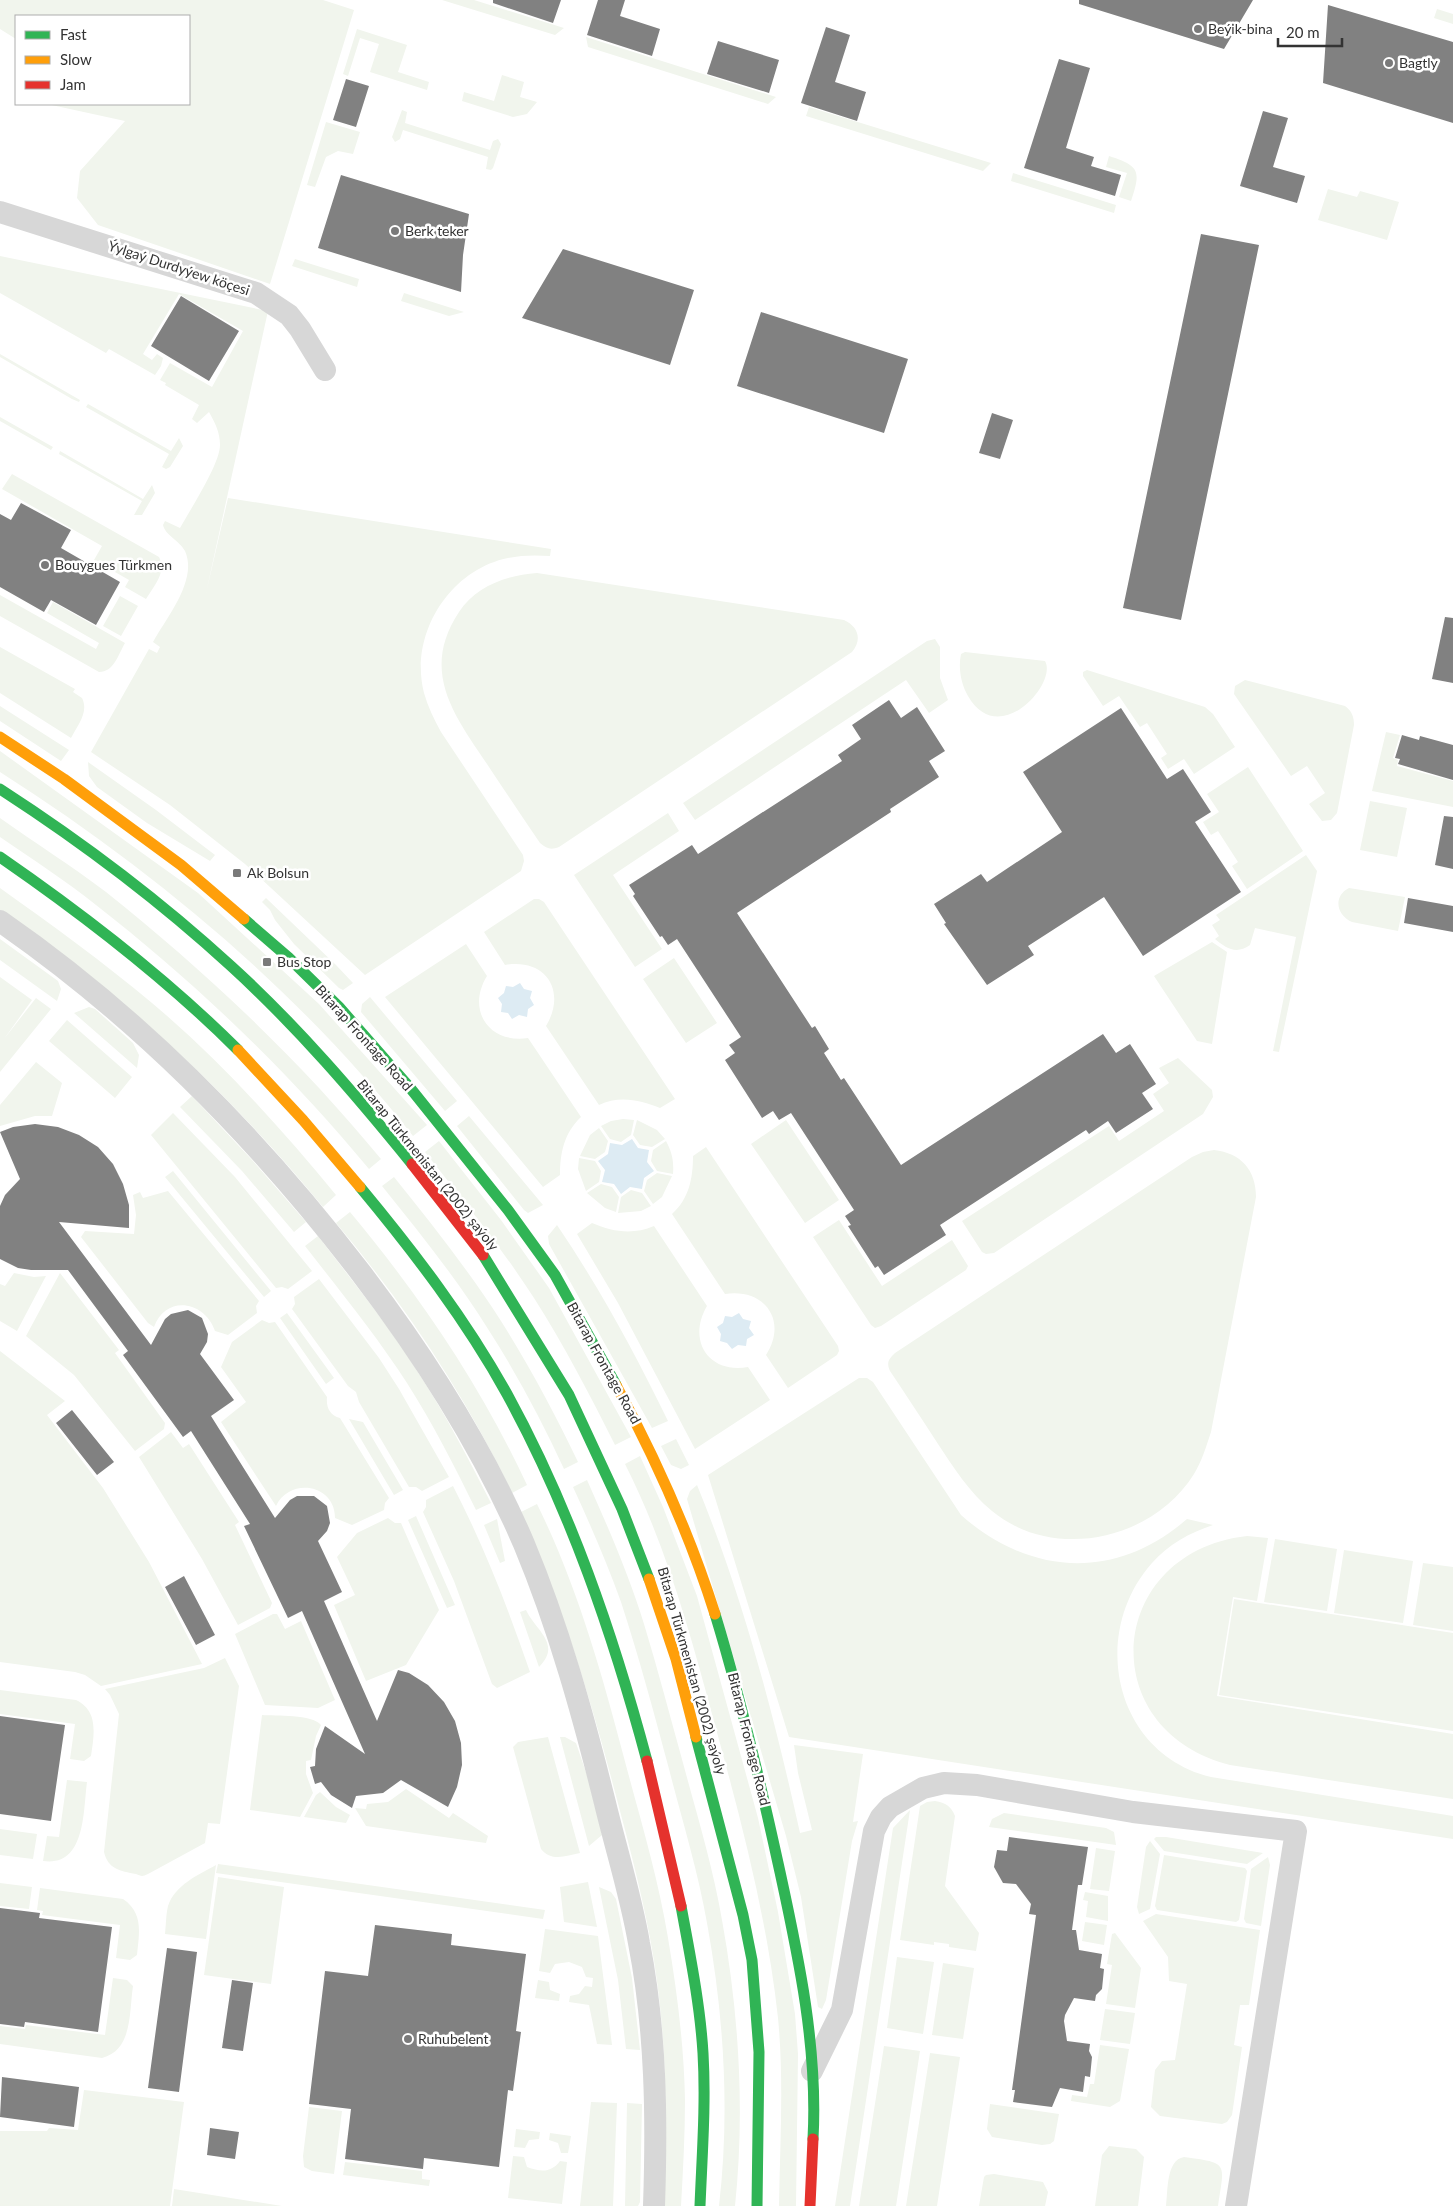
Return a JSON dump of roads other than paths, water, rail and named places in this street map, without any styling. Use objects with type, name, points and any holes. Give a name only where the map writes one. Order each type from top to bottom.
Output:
[{"type":"main road","name":"Bitarap Frontage Road","points":[[0,737],[64,779],[181,865],[289,958],[339,1007],[446,1132],[508,1210],[555,1275],[584,1324],[638,1425],[668,1487],[699,1563],[755,1755],[799,1958],[807,2012],[814,2129],[810,2206]]},
{"type":"main road","name":"Bitarap Türkmenistan (2002) şaýoly","points":[[0,789],[115,868],[165,909],[232,967],[301,1037],[370,1114],[476,1244],[504,1286],[569,1395],[622,1509],[660,1609],[676,1659],[743,1915],[752,1960],[759,2052],[757,2206]]},
{"type":"main road","points":[[0,857],[24,873],[154,972],[194,1007],[307,1125],[406,1244],[446,1299],[490,1365],[541,1459],[575,1538],[608,1626],[646,1754],[680,1896],[701,2033],[704,2103],[700,2206]]},
{"type":"street","name":"Ýylgaý Durdyýew köçesi","points":[[0,212],[256,293],[289,315],[300,328],[325,370]]},
{"type":"street","points":[[0,921],[37,946],[178,1064],[286,1180],[333,1237],[429,1367],[463,1421],[496,1485],[524,1544],[553,1617],[564,1651],[583,1715],[639,1942],[649,2006],[656,2101],[654,2206]]},
{"type":"street","points":[[812,2071],[842,2010],[874,1831],[881,1817],[890,1807],[923,1788],[944,1783],[977,1785],[1133,1812],[1296,1831],[1236,2206]]},
{"type":"place","name":"Beýik-bina","points":[[1198,29]]},
{"type":"place","name":"Bagtly","points":[[1389,63]]},
{"type":"place","name":"Berk teker","points":[[395,231]]},
{"type":"place","name":"Bouygues Türkmen","points":[[45,565]]},
{"type":"place","name":"Ak Bolsun","points":[[237,873]]},
{"type":"place","name":"Bus Stop","points":[[267,962]]},
{"type":"place","name":"Ruhubelent","points":[[408,2039]]}]
